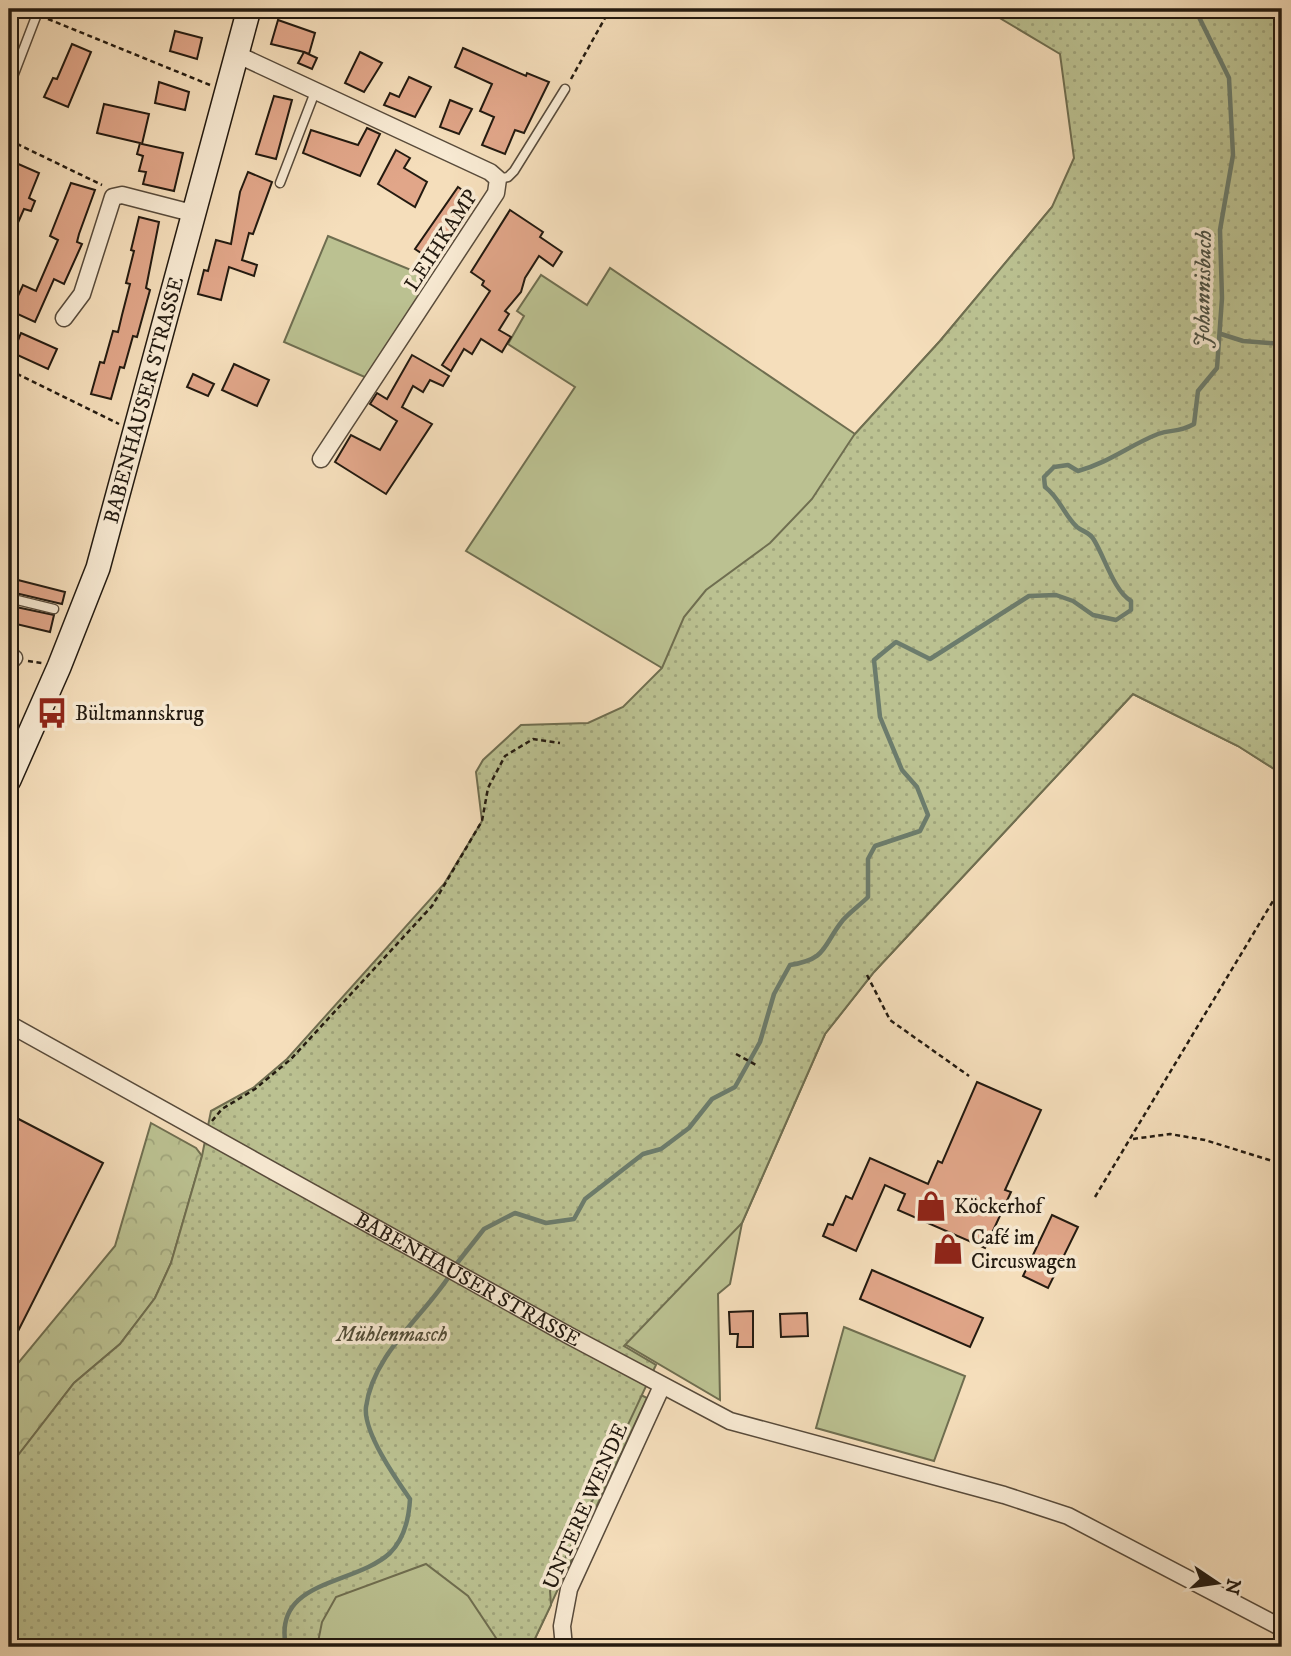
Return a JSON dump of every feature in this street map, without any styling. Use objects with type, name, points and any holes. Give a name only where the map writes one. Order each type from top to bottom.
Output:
[{"type":"main road","name":"BABENHAUSER STRASSE","points":[[9,780],[86,603],[135,432],[248,9]]},
{"type":"street","name":"LEIHKAMP","points":[[236,54],[490,172],[498,179],[496,192],[321,459]]},
{"type":"street","points":[[64,318],[82,294],[113,197],[122,195],[184,211],[194,209]]},
{"type":"street","name":"BABENHAUSER STRASSE","points":[[9,1024],[730,1421],[949,1480],[1068,1516],[1282,1628]]},
{"type":"street","name":"UNTERE WENDE","points":[[564,1647],[563,1610],[569,1589],[662,1385]]},
{"type":"lane","points":[[9,87],[34,11]]},
{"type":"lane","points":[[498,179],[511,175],[565,89]]},
{"type":"lane","points":[[280,183],[315,92]]},
{"type":"lane","points":[[9,598],[54,609]]},
{"type":"path","points":[[565,89],[610,9]]},
{"type":"path","points":[[34,11],[226,91]]},
{"type":"path","points":[[9,140],[110,189],[113,197]]},
{"type":"path","points":[[9,370],[135,432]]},
{"type":"path","points":[[12,657],[48,665]]},
{"type":"path","points":[[204,1131],[222,1109],[256,1089],[291,1059],[432,906],[482,821],[488,788],[505,756],[533,739],[561,743]]},
{"type":"path","points":[[1095,1197],[1282,886]]},
{"type":"path","points":[[867,975],[890,1020],[969,1076]]},
{"type":"path","points":[[736,1054],[758,1066]]},
{"type":"path","points":[[1132,1139],[1170,1134],[1246,1150],[1282,1164]]},
{"type":"green space","name":"Mühlenmasch","points":[[991,9],[1282,9],[1282,774],[1238,746],[1133,694],[874,972],[825,1034],[742,1223],[624,1346],[656,1365],[550,1591],[551,1605],[531,1647],[502,1647],[468,1596],[426,1564],[336,1597],[322,1622],[317,1647],[9,1647],[9,1467],[74,1383],[120,1344],[155,1298],[171,1263],[202,1156],[211,1111],[253,1088],[287,1059],[444,884],[482,821],[476,772],[483,760],[521,725],[588,723],[623,707],[662,668],[684,617],[706,590],[770,543],[812,499],[854,435],[940,341],[1052,207],[1074,158],[1060,54],[998,17]]},
{"type":"green space","points":[[1282,9],[1282,774],[1238,746],[1133,694],[874,972],[825,1034],[742,1223],[730,1284],[718,1294],[720,1400],[577,1316],[764,736],[662,668],[466,551],[575,387],[508,344],[524,316],[517,311],[541,275],[587,305],[610,268],[855,434],[940,341],[1052,207]]},
{"type":"green space","points":[[328,236],[433,279],[367,378],[284,342]]},
{"type":"green space","points":[[151,1123],[196,1148],[202,1156],[171,1263],[155,1298],[120,1344],[74,1383],[9,1467],[9,1374],[115,1246]]},
{"type":"green space","points":[[844,1327],[965,1376],[934,1461],[816,1428]]},
{"type":"green space","points":[[528,1338],[647,1398],[531,1647],[293,1647]]},
{"type":"building","points":[[278,20],[315,33],[309,54],[271,44]]},
{"type":"building","points":[[175,31],[202,38],[197,59],[170,51]]},
{"type":"building","points":[[72,44],[91,52],[68,107],[44,97],[53,78],[57,79]]},
{"type":"building","points":[[463,48],[526,76],[527,73],[549,82],[524,133],[515,130],[505,154],[482,145],[494,117],[480,111],[492,84],[455,67]]},
{"type":"building","points":[[304,52],[317,58],[312,69],[298,63]]},
{"type":"building","points":[[360,52],[382,63],[364,92],[345,83]]},
{"type":"building","points":[[409,77],[431,87],[415,117],[384,105],[390,93],[399,97]]},
{"type":"building","points":[[159,82],[189,92],[185,110],[155,103]]},
{"type":"building","points":[[274,96],[292,100],[276,159],[256,154]]},
{"type":"building","points":[[450,100],[472,109],[459,134],[440,127]]},
{"type":"building","points":[[104,104],[149,114],[142,144],[183,153],[174,191],[143,184],[146,172],[139,171],[143,156],[137,154],[140,143],[97,133]]},
{"type":"building","points":[[367,128],[380,134],[360,176],[303,153],[311,130],[358,145]]},
{"type":"building","points":[[396,150],[410,158],[404,168],[427,182],[415,207],[378,184]]},
{"type":"building","points":[[16,163],[39,173],[29,198],[35,201],[31,211],[24,209],[9,243],[9,175]]},
{"type":"building","points":[[248,172],[272,182],[253,234],[249,233],[242,260],[257,265],[254,276],[229,267],[221,300],[198,294],[204,270],[208,271],[216,240],[231,244],[240,192]]},
{"type":"building","points":[[71,183],[95,190],[77,242],[82,244],[64,284],[54,279],[35,322],[11,311],[23,285],[36,291],[58,240],[50,236]]},
{"type":"building","points":[[458,187],[474,198],[433,261],[415,249]]},
{"type":"building","points":[[510,210],[543,232],[540,237],[562,252],[553,266],[539,256],[525,278],[521,292],[505,311],[509,314],[499,330],[511,337],[502,352],[481,339],[472,354],[464,349],[451,371],[442,365],[490,291],[482,285],[484,281],[471,272]]},
{"type":"building","points":[[139,217],[159,222],[146,288],[150,290],[137,337],[133,336],[124,368],[120,367],[111,399],[91,394],[113,331],[118,332],[130,284],[126,283]]},
{"type":"building","points":[[21,333],[57,349],[48,369],[13,353]]},
{"type":"building","points":[[412,355],[449,376],[443,386],[430,380],[423,392],[413,386],[402,407],[432,424],[386,494],[335,462],[351,435],[380,450],[397,421],[370,404],[377,393],[387,399]]},
{"type":"building","points":[[234,364],[269,380],[257,406],[222,390]]},
{"type":"building","points":[[193,374],[214,384],[208,396],[187,387]]},
{"type":"building","points":[[14,579],[65,592],[62,604],[11,592]]},
{"type":"building","points":[[16,607],[54,615],[50,632],[12,623]]},
{"type":"building","points":[[977,1082],[1041,1110],[1005,1190],[1011,1192],[985,1248],[898,1210],[905,1194],[885,1185],[856,1251],[823,1236],[828,1224],[833,1225],[846,1196],[852,1199],[870,1158],[928,1184],[938,1161],[942,1163]]},
{"type":"building","points":[[9,1114],[103,1163],[9,1349]]},
{"type":"building","points":[[1052,1215],[1078,1227],[1048,1288],[1023,1276]]},
{"type":"building","points":[[872,1270],[983,1318],[970,1347],[860,1299]]},
{"type":"building","points":[[753,1311],[753,1347],[737,1347],[738,1334],[730,1334],[729,1312]]},
{"type":"building","points":[[807,1313],[808,1336],[781,1337],[780,1314]]},
{"type":"waterway","name":"Johannisbach","points":[[454,1267],[484,1229],[515,1213],[546,1223],[574,1219],[585,1199],[643,1154],[661,1149],[689,1128],[712,1099],[735,1087],[760,1042],[774,994],[790,965],[818,955],[843,920],[868,897],[868,859],[875,846],[920,831],[928,815],[917,787],[902,770],[880,717],[874,660],[896,642],[930,659],[1029,596],[1056,595],[1073,601],[1093,615],[1116,620],[1131,610],[1131,601],[1115,582],[1092,537],[1077,527],[1045,487],[1044,477],[1054,467],[1068,465],[1078,471],[1158,434],[1184,429],[1194,424],[1198,391],[1217,368],[1222,298],[1220,230],[1233,155],[1229,78],[1195,9]]},
{"type":"waterway","points":[[1221,334],[1243,341],[1282,344]]},
{"type":"waterway","name":"Johannisbach","points":[[286,1647],[285,1625],[291,1608],[303,1596],[375,1564],[390,1553],[403,1534],[410,1499],[375,1442],[366,1417],[366,1407],[378,1370],[400,1337],[450,1275]]},
{"type":"place","name":"Bültmannskrug","points":[[52,713]]},
{"type":"place","name":"Köckerhof","points":[[931,1206]]},
{"type":"place","name":"Café im Circuswagen","points":[[948,1249]]}]
